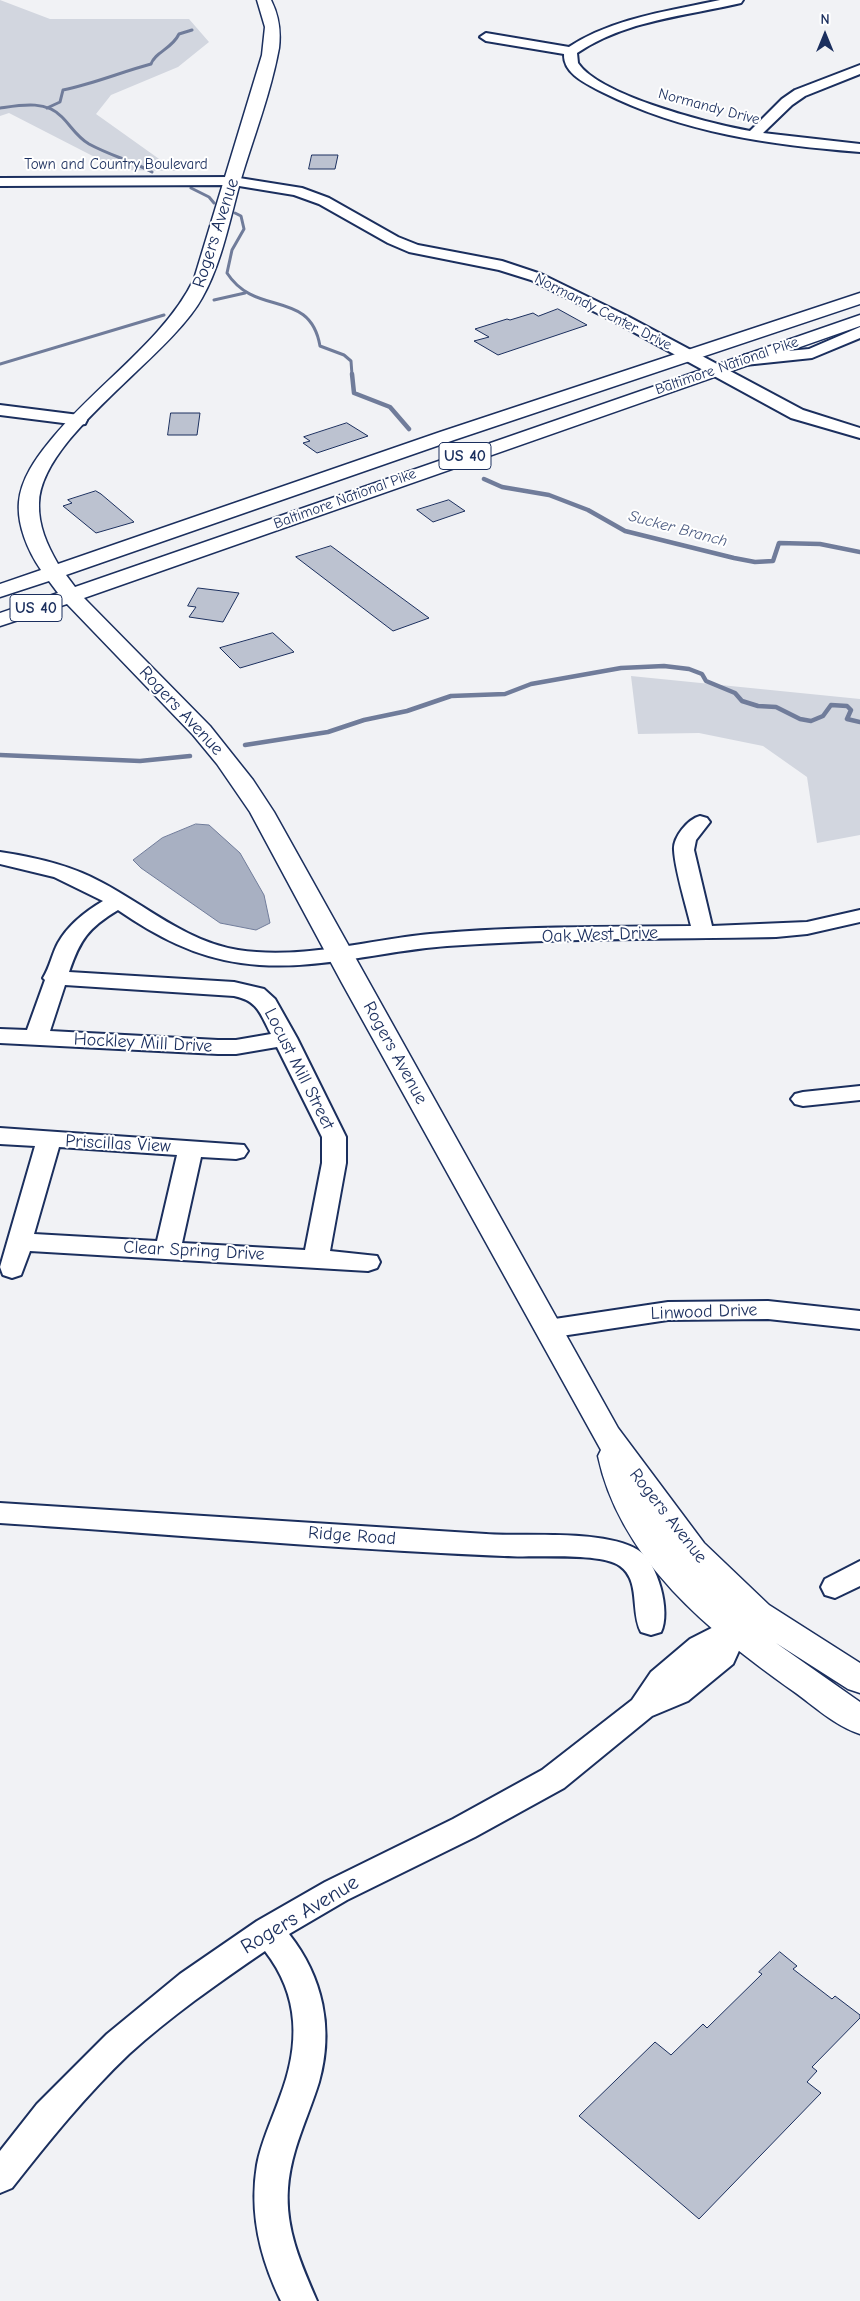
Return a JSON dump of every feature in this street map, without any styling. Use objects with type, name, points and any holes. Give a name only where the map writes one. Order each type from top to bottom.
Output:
[{"type":"main road","name":"Rogers Avenue","points":[[266,0],[272,18],[273,42],[203,279],[193,299],[170,329],[79,420],[48,454],[38,470],[29,501],[33,533],[53,572],[72,595],[197,725],[228,762],[270,823],[340,955],[607,1436],[623,1495],[652,1544],[687,1587],[745,1622]]},
{"type":"main road","name":"Baltimore National Pike","points":[[0,590],[440,438],[860,298]]},
{"type":"main road","name":"Baltimore National Pike","points":[[0,620],[860,320]]},
{"type":"main road","points":[[745,1622],[860,1680]]},
{"type":"main road","points":[[745,1622],[860,1720]]},
{"type":"street","points":[[486,37],[571,51],[590,37],[604,32],[736,0]]},
{"type":"street","name":"Normandy Drive","points":[[571,51],[569,58],[578,71],[628,100],[680,119],[753,136],[860,148]]},
{"type":"street","points":[[753,136],[786,102],[800,93],[860,69]]},
{"type":"street","name":"Town and Country Boulevard","points":[[0,182],[233,181]]},
{"type":"street","name":"Normandy Center Drive","points":[[233,181],[287,188],[312,196],[414,249],[502,266],[536,277],[797,414],[860,433]]},
{"type":"street","points":[[745,360],[812,353],[860,332]]},
{"type":"street","points":[[0,410],[79,420]]},
{"type":"street","points":[[700,822],[686,839],[684,850],[703,932]]},
{"type":"street","name":"Oak West Drive","points":[[0,858],[39,865],[81,880],[119,900],[157,927],[203,948],[250,958],[299,958],[340,955],[425,941],[454,939],[807,928],[860,916]]},
{"type":"street","points":[[36,1038],[54,978],[68,944],[93,916],[119,900]]},
{"type":"street","name":"Locust Mill Street","points":[[54,978],[245,990],[256,994],[266,1004],[286,1038],[334,1137],[334,1163],[316,1259]]},
{"type":"street","name":"Hockley Mill Drive","points":[[0,1036],[218,1047],[236,1047],[286,1038]]},
{"type":"street","points":[[803,1098],[860,1093]]},
{"type":"street","name":"Priscillas View","points":[[0,1136],[236,1151]]},
{"type":"street","points":[[12,1269],[49,1140]]},
{"type":"street","points":[[168,1249],[191,1148]]},
{"type":"street","name":"Clear Spring Drive","points":[[20,1242],[168,1249],[368,1262]]},
{"type":"street","name":"Linwood Drive","points":[[548,1329],[668,1311],[768,1310],[860,1320]]},
{"type":"street","name":"Ridge Road","points":[[0,1513],[485,1545],[607,1549],[629,1556],[639,1565],[645,1580],[651,1624]]},
{"type":"street","points":[[835,1587],[860,1572]]},
{"type":"street","name":"Rogers Avenue","points":[[0,2176],[49,2115],[118,2044],[191,1984],[268,1931],[336,1891],[464,1828],[553,1779],[642,1708],[678,1693],[723,1656],[745,1622]]},
{"type":"street","points":[[268,1931],[295,1968],[306,2001],[310,2032],[309,2059],[298,2095],[283,2133],[272,2172],[271,2206],[274,2237],[286,2276],[299,2301]]},
{"type":"shaded area","points":[[0,0],[50,19],[189,19],[209,42],[178,67],[111,95],[96,114],[176,171],[120,170],[9,113],[0,116]]},
{"type":"shaded area","points":[[631,676],[860,699],[860,835],[817,843],[807,777],[763,746],[699,733],[638,734]]},
{"type":"water","points":[[196,824],[209,825],[240,853],[264,895],[270,923],[256,930],[220,923],[141,868],[133,860],[162,838]]},
{"type":"building","points":[[312,155],[338,155],[335,169],[309,169]]},
{"type":"building","points":[[558,309],[587,325],[498,355],[474,341],[489,337],[475,329],[507,319],[510,320],[533,313],[538,316]]},
{"type":"building","points":[[171,413],[200,413],[197,435],[168,435]]},
{"type":"building","points":[[347,423],[368,436],[317,453],[303,443],[310,441],[304,437]]},
{"type":"building","points":[[96,491],[134,522],[96,533],[63,506],[72,503],[68,500]]},
{"type":"building","points":[[449,500],[465,511],[433,522],[417,510]]},
{"type":"building","points":[[331,546],[429,618],[393,631],[296,557]]},
{"type":"building","points":[[198,588],[239,593],[223,622],[189,617],[196,607],[188,606]]},
{"type":"building","points":[[273,633],[294,652],[240,668],[220,648]]},
{"type":"building","points":[[780,1952],[797,1966],[793,1969],[832,1999],[835,1996],[860,2015],[860,2018],[812,2067],[817,2071],[807,2082],[821,2093],[699,2219],[579,2116],[655,2042],[671,2055],[703,2024],[707,2028],[762,1974],[759,1972]]},
{"type":"waterway","points":[[48,108],[60,102],[63,90],[151,64],[156,56],[172,43],[179,34],[192,30]]},
{"type":"waterway","name":"Sucker Branch","points":[[0,108],[33,105],[48,108]]},
{"type":"waterway","name":"Sucker Branch","points":[[48,108],[62,117],[89,144],[152,172]]},
{"type":"waterway","name":"Sucker Branch","points":[[191,188],[209,197],[214,203]]},
{"type":"waterway","name":"Sucker Branch","points":[[235,213],[241,216],[244,229],[232,250],[227,273],[239,287],[252,295],[294,309],[305,316],[314,328],[320,346],[344,355],[351,361],[352,375]]},
{"type":"waterway","points":[[214,300],[245,293]]},
{"type":"waterway","points":[[0,364],[164,315]]},
{"type":"waterway","name":"Sucker Branch","points":[[352,374],[354,393],[390,407],[409,429]]},
{"type":"waterway","name":"Sucker Branch","points":[[484,479],[502,487],[549,495],[588,510],[625,531],[734,558],[755,562],[773,561],[779,543],[820,544],[860,552]]},
{"type":"waterway","points":[[245,745],[328,732],[364,720],[407,711],[451,696],[505,694],[531,684],[621,668],[664,666],[689,669],[702,674],[706,681],[735,693],[742,701],[758,706],[776,707],[800,719],[811,721],[823,716],[831,705],[847,706],[851,710],[847,719],[860,722]]},
{"type":"waterway","points":[[0,755],[140,761],[190,756]]}]
